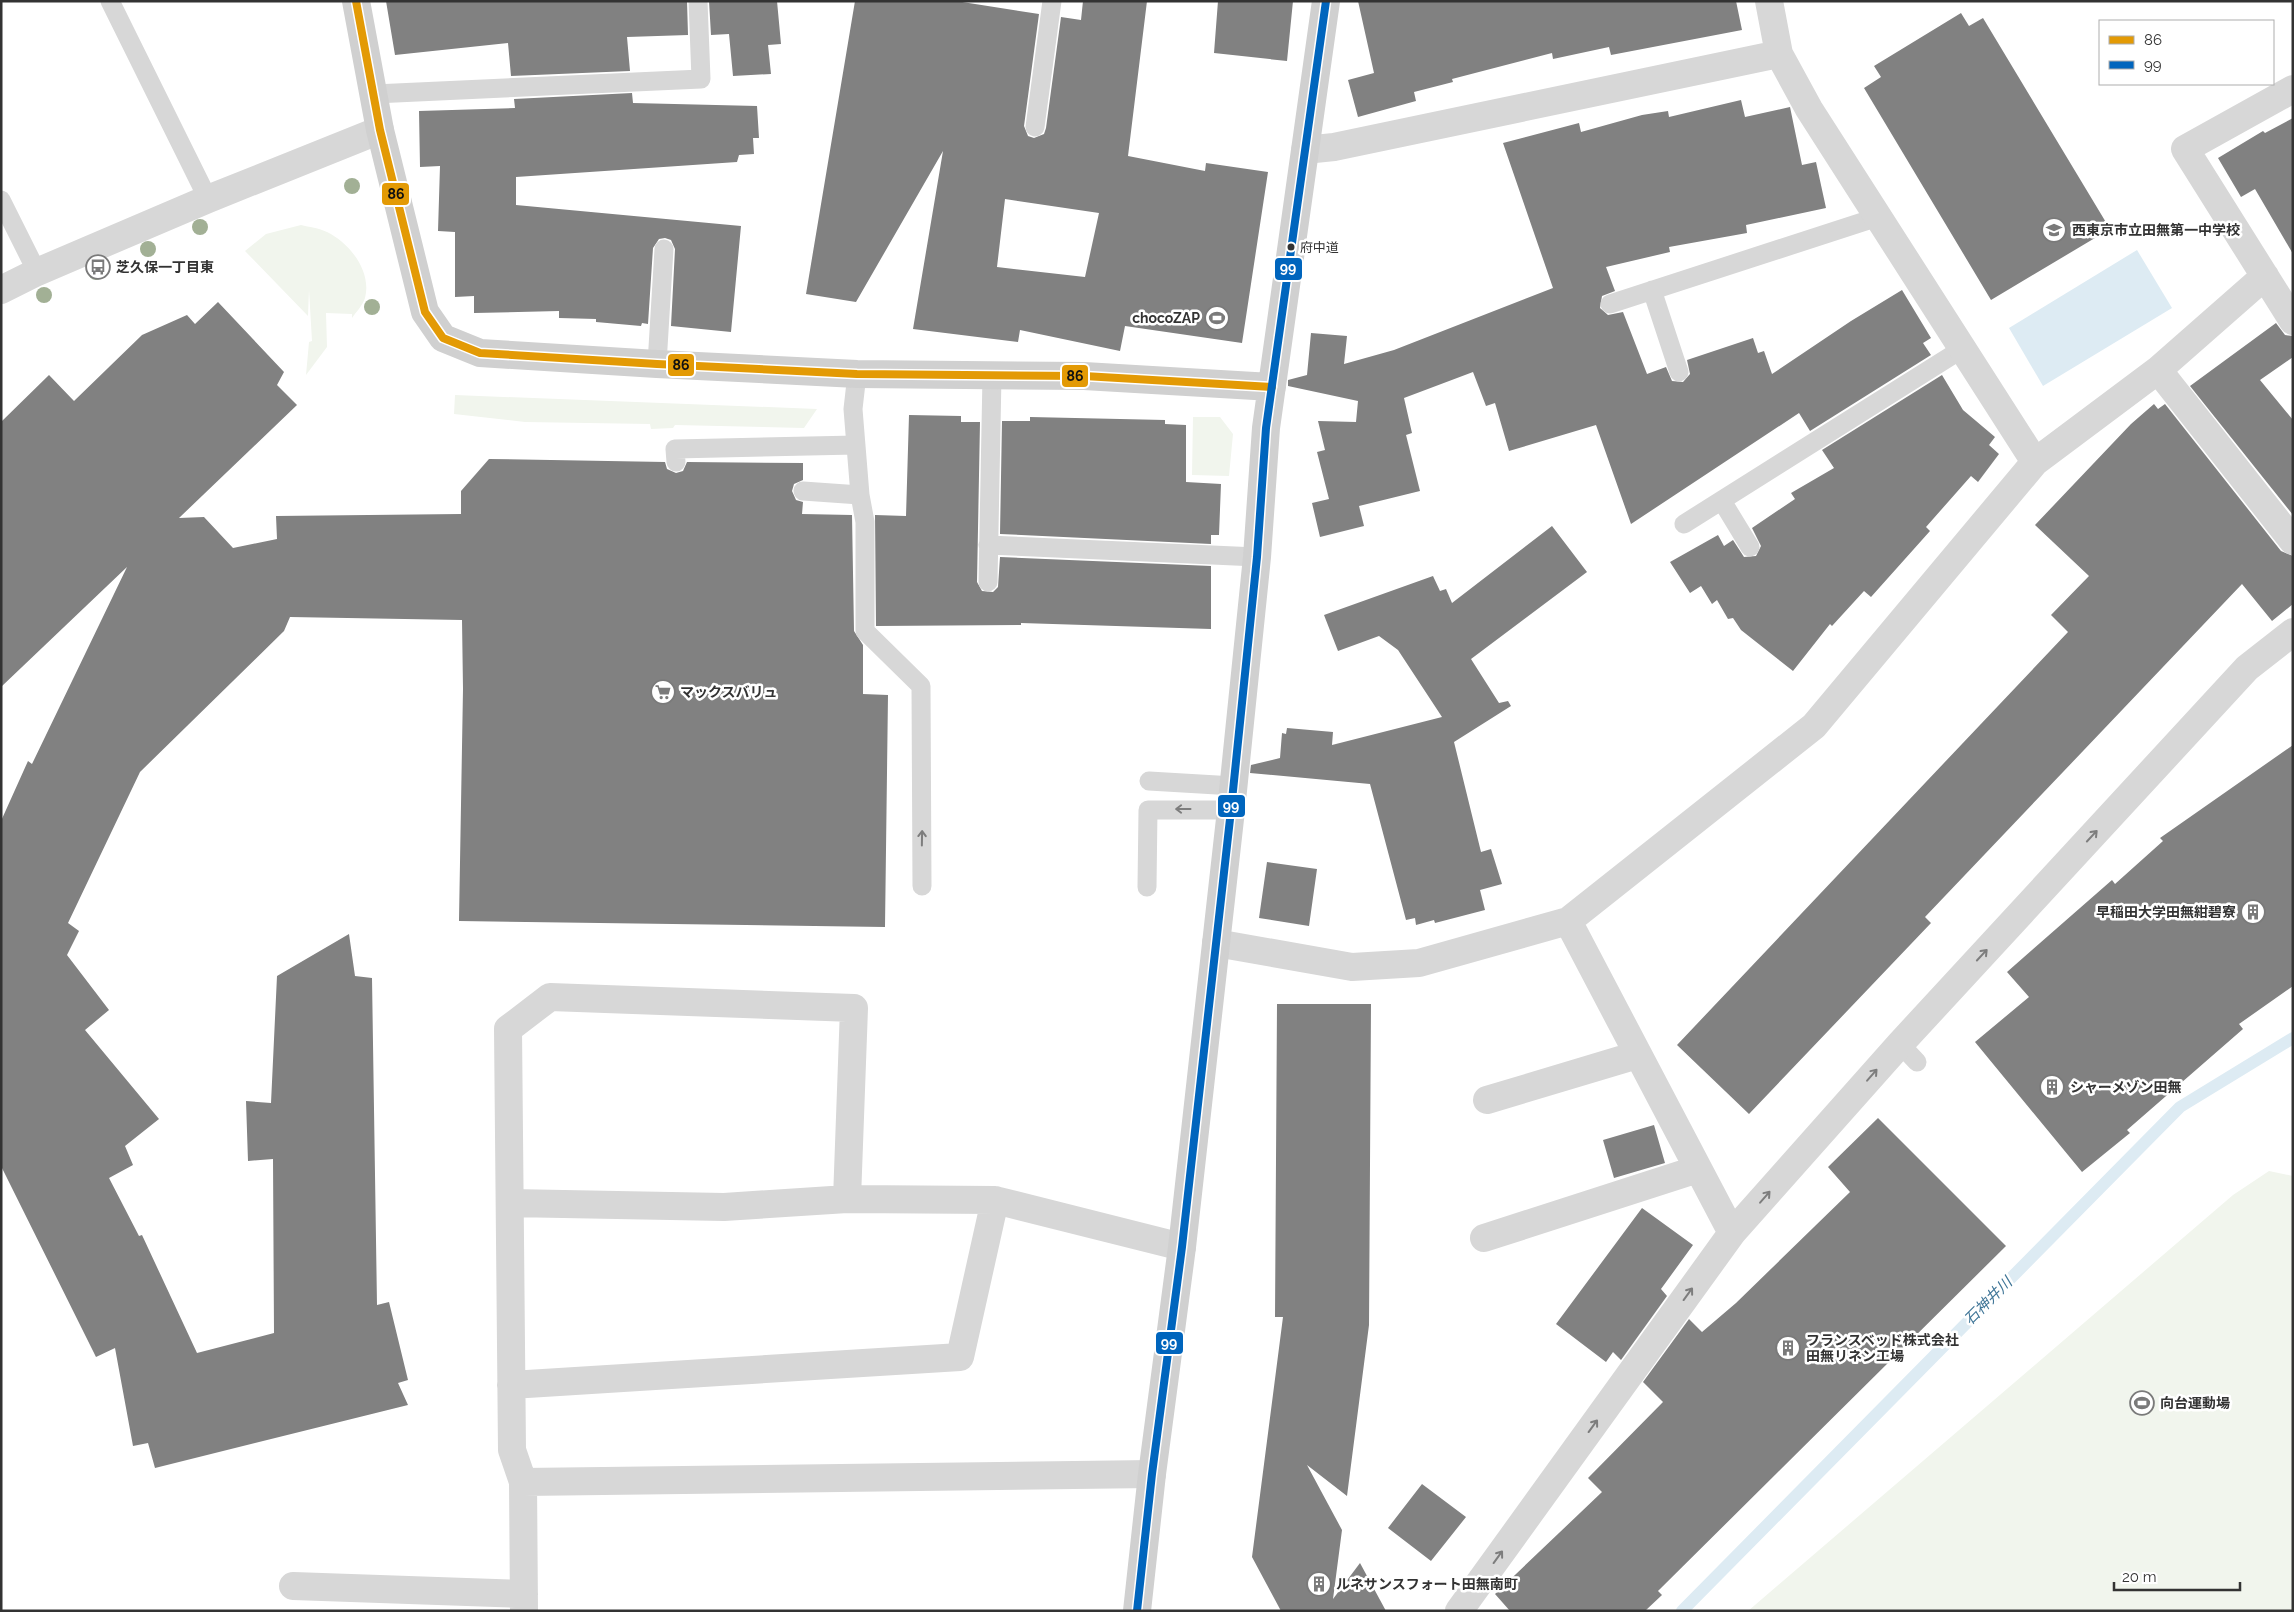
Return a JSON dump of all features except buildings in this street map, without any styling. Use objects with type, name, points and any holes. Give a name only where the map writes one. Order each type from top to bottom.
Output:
[{"type":"street","points":[[356,1],[380,130],[425,312],[444,338],[480,353],[657,364],[858,374],[1084,376],[1272,387]]},
{"type":"street","points":[[1137,1611],[1152,1474],[1182,1247],[1232,798],[1257,557],[1266,428],[1326,1]]},
{"type":"street","points":[[1769,1],[1780,54],[1809,109],[2035,462]]},
{"type":"street","points":[[1305,150],[1334,147],[1780,54]]},
{"type":"street","points":[[2293,89],[2185,149],[2293,321]]},
{"type":"street","points":[[1,290],[37,272],[208,198],[380,130]]},
{"type":"street","points":[[1216,943],[1352,967],[1418,963],[1568,921],[1814,726],[2035,462],[2158,370],[2265,276]]},
{"type":"street","points":[[2158,370],[2293,540]]},
{"type":"street","points":[[1459,1611],[1732,1234],[1908,1053],[2247,668],[2293,632]]},
{"type":"street","points":[[1568,921],[1732,1234]]},
{"type":"street","points":[[293,1586],[524,1602],[523,1482],[512,1450],[508,1029],[550,997],[854,1008],[847,1199]]},
{"type":"street","points":[[1487,1100],[1637,1055]]},
{"type":"street","points":[[1484,1238],[1698,1169]]},
{"type":"street","points":[[510,1203],[724,1207],[847,1199],[995,1200],[1182,1247]]},
{"type":"street","points":[[511,1385],[960,1357],[995,1200]]},
{"type":"street","points":[[523,1482],[1152,1474]]},
{"type":"lane","points":[[110,1],[208,198]]},
{"type":"lane","points":[[374,94],[701,79],[698,1]]},
{"type":"lane","points":[[1035,127],[1052,1]]},
{"type":"lane","points":[[1,200],[37,272]]},
{"type":"lane","points":[[1610,304],[1878,217]]},
{"type":"lane","points":[[657,364],[664,249]]},
{"type":"lane","points":[[1652,290],[1680,372]]},
{"type":"lane","points":[[1684,524],[1962,349]]},
{"type":"lane","points":[[858,374],[852,409],[860,495],[865,522],[865,631],[922,686],[922,886]]},
{"type":"lane","points":[[988,582],[992,376]]},
{"type":"lane","points":[[676,462],[676,448],[856,444]]},
{"type":"lane","points":[[803,491],[860,495]]},
{"type":"lane","points":[[1722,501],[1750,547]]},
{"type":"lane","points":[[988,545],[1257,557]]},
{"type":"lane","points":[[1146,887],[1150,773],[1232,798]]},
{"type":"lane","points":[[1148,810],[1232,798]]},
{"type":"shaded area","points":[[301,225],[324,231],[344,243],[357,259],[362,269],[366,288],[364,301],[352,318],[352,314],[326,313],[327,347],[306,375],[309,342],[312,341],[309,290],[308,316],[245,251],[266,234]]},
{"type":"shaded area","points":[[2137,250],[2172,308],[2043,386],[2009,328]]},
{"type":"shaded area","points":[[455,395],[817,409],[804,428],[675,425],[673,428],[651,429],[650,424],[525,422],[454,414]]},
{"type":"shaded area","points":[[1193,417],[1220,417],[1233,434],[1229,476],[1192,475]]},
{"type":"shaded area","name":"向台運動場","points":[[2269,1171],[2293,1176],[2293,1611],[1748,1611],[2233,1195]]},
{"type":"waterway","name":"石神井川","points":[[1682,1611],[2180,1107],[2293,1038]]},
{"type":"transit line","name":"86","points":[[356,1],[380,130],[425,312],[443,338],[480,353],[657,364],[857,374],[1084,376],[1272,387]]},
{"type":"transit line","name":"99","points":[[1137,1611],[1152,1474],[1182,1247],[1231,810],[1257,557],[1266,428],[1326,1]]},
{"type":"place","name":"西東京市立田無第一中学校","points":[[2054,230]]},
{"type":"place","name":"府中道","points":[[1291,247]]},
{"type":"place","name":"芝久保一丁目東","points":[[98,267]]},
{"type":"place","name":"chocoZAP","points":[[1217,318]]},
{"type":"place","name":"マックスバリュ","points":[[663,692]]},
{"type":"place","name":"早稲田大学田無紺碧寮","points":[[2253,912]]},
{"type":"place","name":"シャーメゾン田無","points":[[2052,1087]]},
{"type":"place","name":"フランスベッド株式会社 田無リネン工場","points":[[1788,1348]]},
{"type":"place","name":"向台運動場","points":[[2142,1403]]},
{"type":"place","name":"ルネサンスフォート田無南町","points":[[1319,1584]]}]
